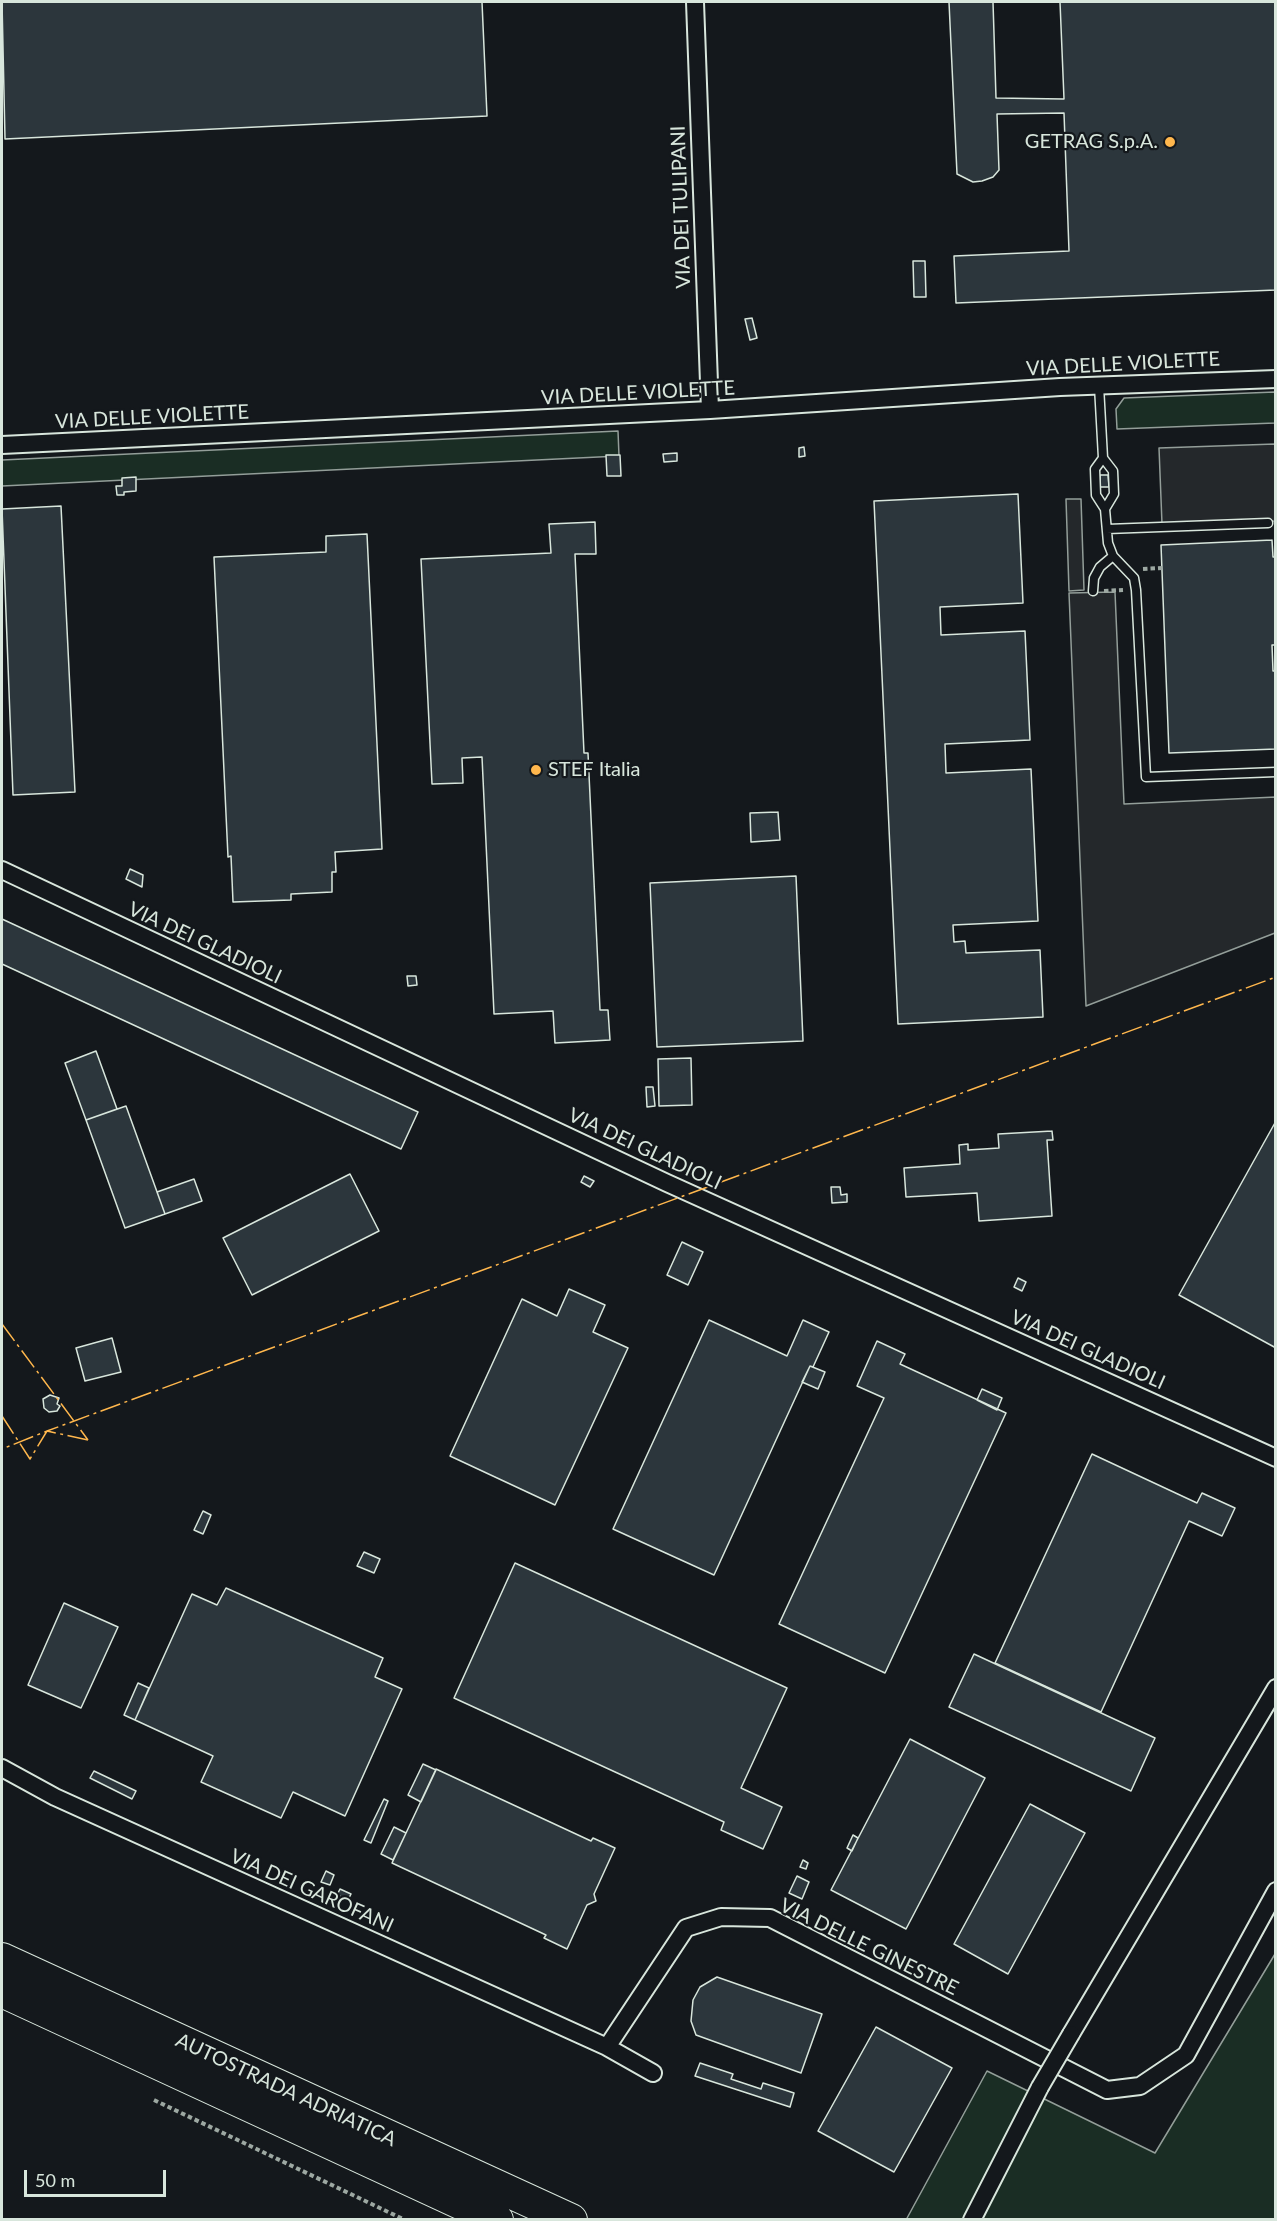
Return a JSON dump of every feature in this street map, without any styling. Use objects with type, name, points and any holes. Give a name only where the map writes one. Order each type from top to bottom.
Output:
[{"type":"highway","name":"AUTOSTRADA ADRIATICA","points":[[2,1959],[571,2220]]},
{"type":"highway","name":"AUTOSTRADA ADRIATICA","points":[[2,1991],[497,2220]]},
{"type":"street","name":"VIA DEI TULIPANI","points":[[695,2],[710,410]]},
{"type":"street","name":"VIA DELLE VIOLETTE","points":[[2,445],[710,410],[1099,386],[1275,379]]},
{"type":"street","name":"VIA DEI GLADIOLI","points":[[2,870],[666,1183],[1275,1458]]},
{"type":"street","points":[[972,2220],[1040,2087],[1275,1688]]},
{"type":"street","name":"VIA DEI GAROFANI","points":[[2,1768],[55,1797],[607,2047],[653,2073]]},
{"type":"street","name":"VIA DELLE GINESTRE","points":[[607,2047],[686,1928],[721,1917],[770,1918],[1107,2090],[1140,2086],[1186,2055],[1275,1892]]},
{"type":"lane","points":[[1099,386],[1103,458],[1113,471],[1114,494],[1105,509]]},
{"type":"lane","points":[[1103,458],[1095,469],[1096,495],[1105,509],[1107,543],[1113,556],[1134,578],[1136,590],[1146,777],[1275,772]]},
{"type":"lane","points":[[1107,529],[1268,524]]},
{"type":"lane","points":[[1093,591],[1094,578],[1100,567],[1113,556]]},
{"type":"path","points":[[1093,591],[1136,590]]},
{"type":"path","points":[[153,2100],[405,2220]]},
{"type":"green space","points":[[1275,392],[1275,423],[1117,429],[1116,409],[1124,398]]},
{"type":"green space","points":[[618,431],[619,456],[2,486],[2,460]]},
{"type":"green space","points":[[1275,1954],[1275,2219],[906,2220],[987,2071],[1155,2153]]},
{"type":"shaded area","points":[[1275,444],[1275,521],[1162,524],[1159,448]]},
{"type":"shaded area","points":[[1066,499],[1081,499],[1084,590],[1069,591]]},
{"type":"shaded area","points":[[1115,592],[1124,804],[1276,797],[1275,933],[1086,1006],[1069,593]]},
{"type":"building","points":[[2,2],[482,2],[487,116],[5,139]]},
{"type":"building","name":"GETRAG S.p.A.","points":[[949,2],[993,2],[996,98],[1064,99],[1060,2],[1276,2],[1276,290],[956,303],[954,256],[1069,251],[1064,113],[997,114],[999,170],[993,177],[973,182],[957,174]]},
{"type":"building","points":[[913,261],[925,261],[926,297],[914,297]]},
{"type":"building","points":[[752,318],[757,338],[750,340],[745,319]]},
{"type":"building","points":[[804,447],[805,456],[799,457],[799,448]]},
{"type":"building","points":[[677,453],[677,461],[664,462],[663,454]]},
{"type":"building","points":[[606,455],[620,455],[621,476],[607,476]]},
{"type":"building","points":[[1100,475],[1108,475],[1109,487],[1100,487]]},
{"type":"building","points":[[136,477],[136,491],[117,495],[116,486],[122,486],[122,478]]},
{"type":"building","points":[[1018,494],[1023,603],[940,607],[941,635],[1025,631],[1030,740],[945,744],[946,773],[1031,769],[1038,921],[953,925],[954,942],[965,941],[966,953],[1040,950],[1043,1017],[898,1024],[874,501]]},
{"type":"building","points":[[61,506],[75,792],[13,795],[2,509]]},
{"type":"building","name":"STEF Italia","points":[[595,522],[596,554],[575,554],[584,753],[588,753],[600,1010],[608,1010],[610,1040],[555,1043],[553,1011],[494,1014],[482,757],[462,758],[463,783],[432,784],[421,559],[551,553],[549,524]]},
{"type":"building","points":[[367,534],[382,849],[335,852],[336,872],[332,872],[332,892],[291,894],[291,900],[233,902],[231,856],[228,857],[214,557],[326,552],[326,536]]},
{"type":"building","points":[[1272,540],[1273,557],[1276,557],[1276,645],[1272,645],[1273,671],[1276,671],[1276,749],[1169,753],[1161,545]]},
{"type":"building","points":[[778,812],[780,840],[751,842],[750,813]]},
{"type":"building","points":[[130,869],[143,875],[142,887],[126,879]]},
{"type":"building","points":[[796,876],[803,1041],[657,1047],[650,883]]},
{"type":"building","points":[[2,919],[418,1112],[401,1149],[2,964]]},
{"type":"building","points":[[407,976],[416,976],[417,985],[408,986]]},
{"type":"building","points":[[96,1051],[117,1109],[86,1120],[65,1063]]},
{"type":"building","points":[[691,1058],[692,1105],[659,1106],[658,1059]]},
{"type":"building","points":[[646,1087],[653,1087],[655,1106],[647,1107]]},
{"type":"building","points":[[126,1106],[165,1214],[125,1228],[86,1120]]},
{"type":"building","points":[[1276,1121],[1276,1348],[1179,1295]]},
{"type":"building","points":[[1052,1131],[1053,1140],[1047,1140],[1052,1216],[979,1221],[977,1193],[906,1197],[904,1168],[960,1164],[959,1145],[968,1144],[968,1150],[999,1148],[998,1134]]},
{"type":"building","points":[[350,1174],[379,1231],[252,1295],[223,1238]]},
{"type":"building","points":[[584,1176],[594,1181],[590,1187],[581,1182]]},
{"type":"building","points":[[194,1179],[202,1201],[165,1214],[157,1192]]},
{"type":"building","points":[[831,1187],[840,1187],[841,1195],[847,1194],[847,1202],[832,1203]]},
{"type":"building","points":[[682,1242],[703,1252],[688,1285],[667,1275]]},
{"type":"building","points":[[1018,1278],[1026,1282],[1022,1291],[1014,1287]]},
{"type":"building","points":[[569,1289],[605,1305],[593,1332],[628,1348],[555,1505],[450,1456],[522,1299],[557,1316]]},
{"type":"building","points":[[709,1320],[787,1356],[803,1320],[829,1332],[813,1367],[810,1366],[714,1575],[613,1529]]},
{"type":"building","points":[[112,1338],[121,1372],[85,1381],[76,1348]]},
{"type":"building","points":[[877,1341],[905,1354],[900,1364],[1006,1413],[885,1673],[779,1624],[884,1398],[857,1386]]},
{"type":"building","points":[[810,1366],[825,1372],[818,1389],[802,1382]]},
{"type":"building","points":[[982,1389],[1002,1398],[997,1410],[977,1400]]},
{"type":"building","points":[[50,1395],[59,1398],[57,1404],[60,1406],[57,1411],[49,1412],[44,1408],[43,1399]]},
{"type":"building","points":[[1092,1454],[1197,1503],[1202,1493],[1235,1508],[1222,1536],[1189,1521],[1101,1712],[995,1663]]},
{"type":"building","points":[[203,1511],[211,1515],[203,1534],[194,1530]]},
{"type":"building","points":[[364,1552],[380,1559],[374,1573],[357,1566]]},
{"type":"building","points":[[515,1563],[787,1688],[741,1788],[782,1807],[763,1849],[721,1830],[724,1822],[454,1698]]},
{"type":"building","points":[[226,1588],[383,1658],[375,1677],[402,1689],[345,1816],[293,1792],[281,1818],[201,1782],[213,1756],[135,1720],[192,1594],[217,1605]]},
{"type":"building","points":[[64,1603],[118,1627],[81,1708],[28,1685]]},
{"type":"building","points":[[974,1654],[1155,1738],[1131,1791],[949,1707]]},
{"type":"building","points":[[138,1683],[149,1688],[135,1720],[124,1715]]},
{"type":"building","points":[[910,1739],[985,1778],[906,1929],[831,1890]]},
{"type":"building","points":[[423,1764],[436,1770],[421,1802],[408,1795]]},
{"type":"building","points":[[436,1769],[591,1841],[593,1838],[615,1848],[594,1894],[596,1901],[587,1905],[567,1949],[544,1938],[546,1935],[392,1863]]},
{"type":"building","points":[[94,1771],[136,1791],[132,1799],[90,1778]]},
{"type":"building","points":[[384,1799],[388,1801],[371,1843],[364,1840]]},
{"type":"building","points":[[1030,1804],[1085,1833],[1008,1974],[954,1944]]},
{"type":"building","points":[[394,1827],[406,1833],[393,1860],[381,1854]]},
{"type":"building","points":[[853,1835],[858,1838],[852,1851],[847,1848]]},
{"type":"building","points":[[803,1860],[808,1863],[806,1869],[800,1867]]},
{"type":"building","points":[[326,1871],[334,1875],[330,1885],[321,1882]]},
{"type":"building","points":[[797,1876],[809,1882],[802,1899],[789,1893]]},
{"type":"building","points":[[340,1889],[351,1894],[348,1900],[337,1895]]},
{"type":"building","points":[[717,1977],[822,2014],[801,2073],[696,2035],[691,2021],[693,2000],[700,1987]]},
{"type":"building","points":[[876,2027],[952,2068],[894,2172],[818,2131]]},
{"type":"building","points":[[700,2063],[733,2074],[731,2079],[761,2089],[763,2083],[794,2093],[790,2107],[695,2076]]},
{"type":"power","points":[[88,1440],[47,1431],[1276,977]]},
{"type":"power","points":[[2,1324],[88,1440]]},
{"type":"power","points":[[2,1416],[30,1459],[47,1431],[2,1449]]},
{"type":"place","name":"GETRAG S.p.A.","points":[[1170,142]]},
{"type":"place","name":"STEF Italia","points":[[536,770]]}]
